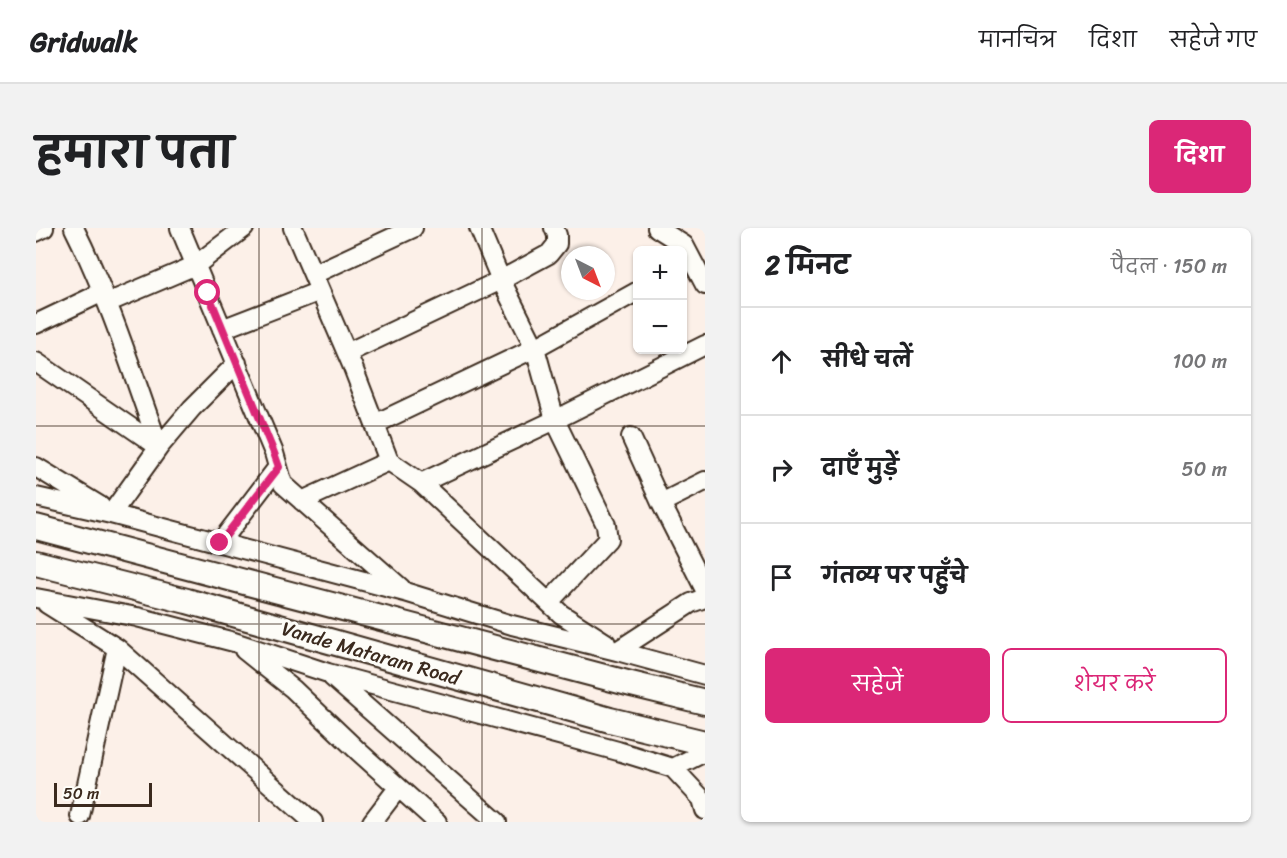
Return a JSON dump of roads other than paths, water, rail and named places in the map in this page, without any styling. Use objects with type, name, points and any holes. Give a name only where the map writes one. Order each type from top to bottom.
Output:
[{"type":"main road","name":"Vande Mataram Road","points":[[36,527],[705,702]]},
{"type":"main road","name":"Vande Mataram Road","points":[[36,563],[187,601],[610,720],[705,743]]},
{"type":"street","points":[[36,232],[44,228]]},
{"type":"street","points":[[74,228],[105,298],[159,447]]},
{"type":"street","points":[[180,228],[274,453],[284,484],[405,592]]},
{"type":"street","points":[[36,324],[196,265],[244,228]]},
{"type":"street","points":[[293,228],[347,353],[389,461],[421,483],[561,614],[617,651]]},
{"type":"street","points":[[222,328],[317,283],[413,228]]},
{"type":"street","points":[[478,228],[534,348],[555,420],[606,525],[608,539],[549,602]]},
{"type":"street","points":[[347,353],[501,280],[549,254],[557,244],[554,228]]},
{"type":"street","points":[[657,228],[684,246]]},
{"type":"street","points":[[687,264],[705,285]]},
{"type":"street","points":[[375,424],[534,348],[633,294]]},
{"type":"street","points":[[421,483],[555,420],[705,345]]},
{"type":"street","points":[[36,362],[159,447]]},
{"type":"street","points":[[111,513],[159,447],[192,408],[237,363]]},
{"type":"street","points":[[631,437],[705,590]]},
{"type":"street","points":[[302,501],[389,461]]},
{"type":"street","points":[[36,467],[111,513]]},
{"type":"street","points":[[220,543],[279,467]]},
{"type":"street","points":[[661,503],[705,481]]},
{"type":"street","points":[[36,497],[111,513],[405,592],[512,625],[705,675]]},
{"type":"street","points":[[617,651],[691,603],[705,598]]},
{"type":"street","points":[[37,601],[137,617],[234,642],[328,674],[673,768],[702,799],[705,810]]},
{"type":"street","points":[[37,601],[117,648],[313,822]]},
{"type":"street","points":[[234,642],[293,689],[437,822]]},
{"type":"street","points":[[80,816],[117,648]]},
{"type":"street","points":[[328,674],[497,822]]},
{"type":"street","points":[[673,768],[705,752]]},
{"type":"street","points":[[372,822],[398,788]]}]
